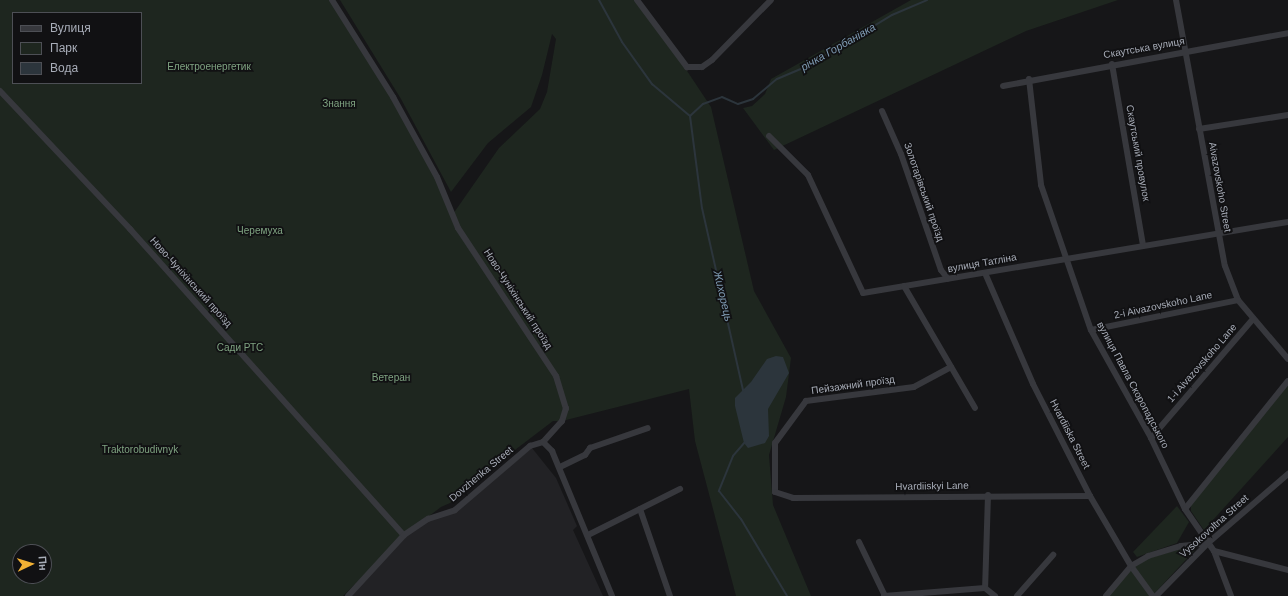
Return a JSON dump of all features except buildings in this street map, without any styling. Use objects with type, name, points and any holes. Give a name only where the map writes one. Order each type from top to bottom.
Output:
[{"type":"street","name":"Ново-Чуніхінський проїзд","points":[[332,0],[393,97],[437,177],[458,228],[556,376],[566,408],[562,421],[543,442]]},
{"type":"street","points":[[637,0],[687,67],[702,67],[712,60],[771,0]]},
{"type":"street","name":"Aivazovskoho Street","points":[[1176,0],[1183,51],[1225,266],[1238,300],[1288,358]]},
{"type":"street","name":"Скаутська вулиця","points":[[1003,86],[1029,79],[1288,33]]},
{"type":"street","name":"Скаутський провулок","points":[[1112,64],[1143,245]]},
{"type":"street","name":"вулиця Павла Скоропадського","points":[[1029,79],[1041,184],[1091,330],[1151,438],[1185,509],[1214,551],[1231,596]]},
{"type":"street","name":"Ново-Чуніхінський проїзд","points":[[0,91],[130,229],[404,535]]},
{"type":"street","name":"Золотарівський проїзд","points":[[882,110],[901,154],[941,270],[948,279]]},
{"type":"street","points":[[1199,129],[1288,115]]},
{"type":"street","name":"вулиця Татліна","points":[[770,136],[808,175],[863,293],[985,273],[1066,257],[1288,222]]},
{"type":"street","name":"Hvardiiska Street","points":[[985,273],[1033,384],[1090,496],[1131,566],[1153,596]]},
{"type":"street","points":[[904,286],[975,408]]},
{"type":"street","name":"2-i Aivazovskoho Lane","points":[[1091,330],[1238,300]]},
{"type":"street","name":"1-i Aivazovskoho Lane","points":[[1151,438],[1253,319]]},
{"type":"street","name":"Пейзажний проїзд","points":[[776,492],[775,443],[806,401],[914,387],[951,367]]},
{"type":"street","points":[[1185,509],[1288,381]]},
{"type":"street","points":[[560,467],[585,455],[590,448],[648,428]]},
{"type":"street","points":[[543,442],[552,451],[560,467],[612,596]]},
{"type":"street","name":"Dovzhenka Street","points":[[404,535],[428,519],[455,510],[530,446],[543,442]]},
{"type":"street","name":"Vysokovoltna Street","points":[[1156,596],[1208,543],[1288,474]]},
{"type":"street","points":[[588,535],[680,489]]},
{"type":"street","name":"Hvardiiskyi Lane","points":[[776,492],[793,498],[988,495],[1090,496]]},
{"type":"street","points":[[985,588],[988,495]]},
{"type":"street","points":[[640,509],[670,596]]},
{"type":"street","points":[[348,596],[404,535]]},
{"type":"street","points":[[859,542],[885,596],[985,588],[994,596]]},
{"type":"street","points":[[1106,596],[1131,566],[1148,556],[1168,550],[1208,543]]},
{"type":"street","points":[[1214,551],[1288,570]]},
{"type":"street","points":[[1017,596],[1053,555]]},
{"type":"shaded area","points":[[532,448],[556,478],[577,526],[573,530],[603,596],[350,596],[406,535],[429,521],[455,512]]},
{"type":"green space","name":"Сади РТС","points":[[0,0],[330,0],[350,27],[428,163],[453,214],[499,148],[540,109],[547,92],[556,39],[552,34],[542,75],[531,107],[488,143],[451,192],[401,99],[340,0],[640,0],[711,107],[754,291],[791,358],[786,397],[769,455],[773,505],[811,596],[736,596],[695,441],[689,389],[562,421],[553,421],[474,481],[450,503],[441,507],[404,535],[343,596],[0,596]]},
{"type":"green space","points":[[911,0],[1118,0],[1026,31],[774,150],[743,108],[752,106],[765,94],[771,79]]},
{"type":"green space","points":[[1288,385],[1288,437],[1204,530],[1191,511],[1191,505]]},
{"type":"green space","points":[[1177,506],[1189,522],[1177,543],[1137,557],[1133,552]]},
{"type":"green space","points":[[1184,548],[1195,550],[1152,596],[1109,596],[1133,567],[1149,558]]},
{"type":"water","points":[[776,356],[783,357],[789,373],[768,409],[769,436],[765,443],[748,448],[744,443],[735,406],[735,398],[751,382],[767,359]]},
{"type":"waterway","name":"Жихорець","points":[[599,0],[622,42],[652,84],[690,116],[702,208],[743,390]]},
{"type":"waterway","name":"річка Горбанівка","points":[[690,116],[703,104],[722,97],[738,104],[753,99],[777,79],[808,66],[892,15],[927,0]]},
{"type":"waterway","name":"Жихорець","points":[[745,442],[733,456],[719,491],[741,519],[787,596]]},
{"type":"park label","name":"Електроенергетик","points":[[209,67]]},
{"type":"park label","name":"Знання","points":[[339,104]]},
{"type":"park label","name":"Черемуха","points":[[260,231]]},
{"type":"park label","name":"Ветеран","points":[[391,378]]},
{"type":"park label","name":"Traktorobudivnyk","points":[[140,450]]}]
